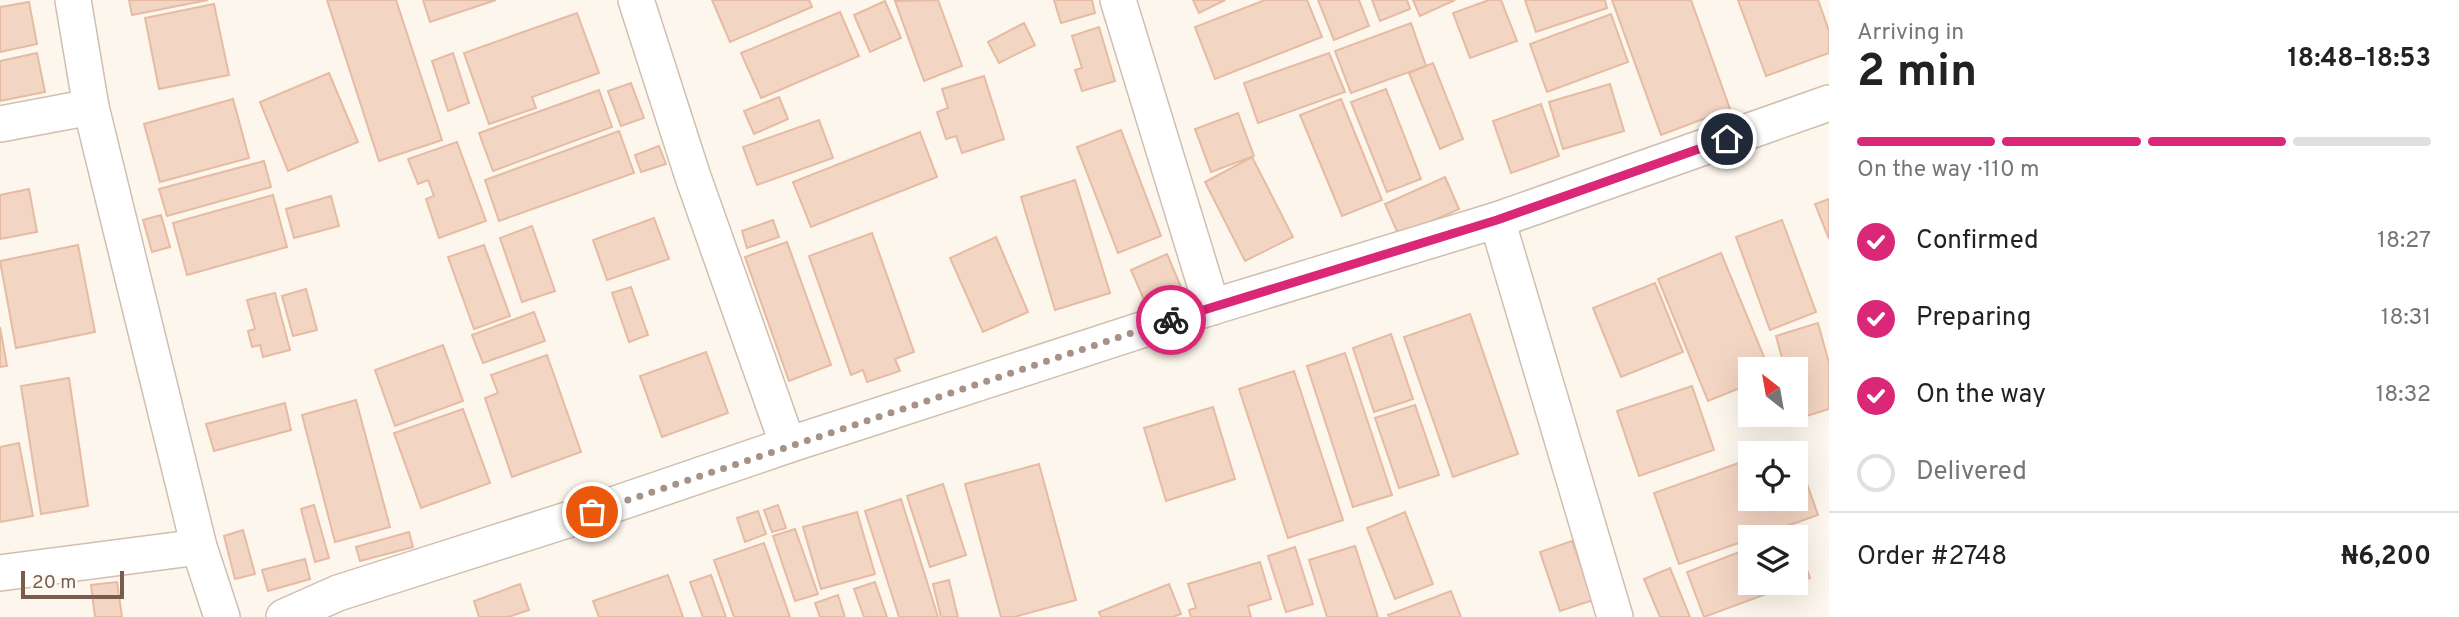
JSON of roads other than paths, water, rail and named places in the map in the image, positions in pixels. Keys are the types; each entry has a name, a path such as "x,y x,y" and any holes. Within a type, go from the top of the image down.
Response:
{"street":[{"path":"73,0 91,107 199,547 222,617"},
{"path":"636,0 694,177 788,445"},
{"path":"1118,0 1212,307"},
{"path":"284,617 338,593 592,512 788,445 1212,307 1497,220 1829,103"},
{"path":"0,124 91,107"},
{"path":"1497,220 1615,617"},
{"path":"0,573 199,547"}]}
